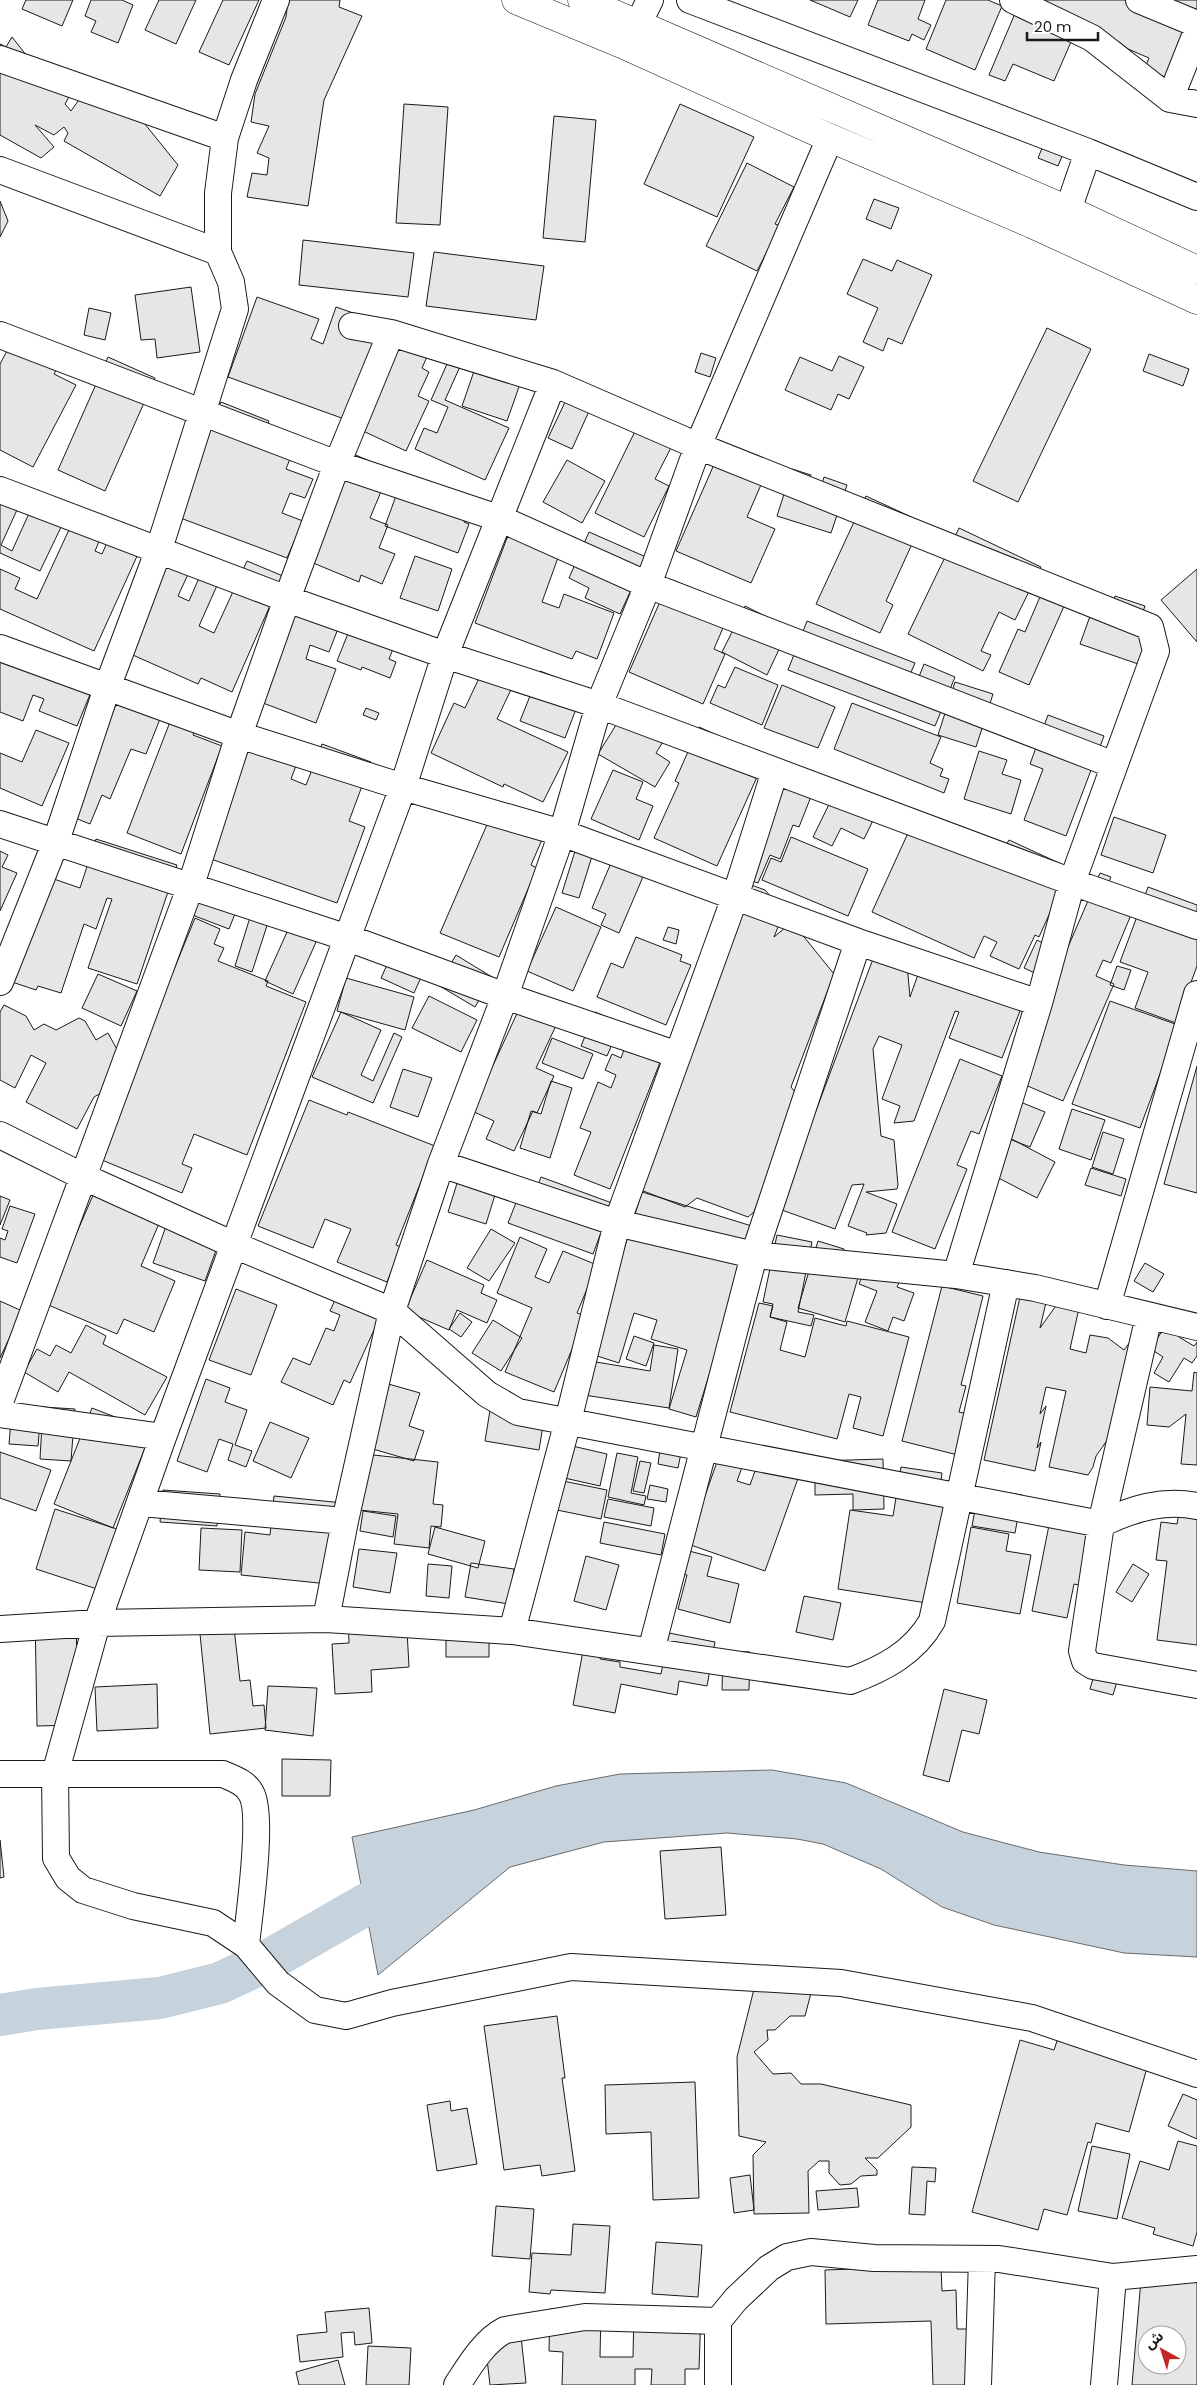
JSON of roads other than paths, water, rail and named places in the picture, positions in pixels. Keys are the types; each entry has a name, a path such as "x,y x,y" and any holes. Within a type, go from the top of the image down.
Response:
{"main road":[{"path":"516,0 631,48 830,138 1032,224 1197,300"},
{"path":"582,0 1068,210 1197,270"}],"street":[{"path":"0,982 55,844 107,688 159,549 235,310 231,282 218,252 218,193 225,138 244,80 276,0"},
{"path":"638,24 650,0"},
{"path":"690,0 1088,152 1197,197"},
{"path":"1013,0 1092,38 1170,99 1197,104"},
{"path":"1139,0 1197,24"},
{"path":"1170,99 1197,31"},
{"path":"0,59 225,138"},
{"path":"326,1619 345,1521 392,1311 441,1164 505,996 562,833 600,705 648,585 698,446 830,138"},
{"path":"1068,210 1088,152"},
{"path":"0,170 218,252"},
{"path":"352,326 391,333 553,383 698,446 1150,627 1156,652 1072,882 1039,1003 956,1275"},
{"path":"0,1402 192,885 239,735 287,598 337,464 391,333"},
{"path":"2,340 201,412 337,464 501,519 648,585 1114,765"},
{"path":"553,383 501,519 445,655 403,787 163,1437 97,1623 55,1774 56,1858 68,1878 83,1890 133,1906 213,1923 246,1945 278,1983 315,2010 346,2016 392,2004 570,1967 840,1983 1032,2018 1197,2074"},
{"path":"0,490 445,655 600,705 1072,882 1197,926"},
{"path":"0,648 239,735 403,787 562,833 858,942 1039,1003"},
{"path":"512,1631 568,1421 617,1223 735,897 775,771"},
{"path":"0,824 55,844 192,885 348,938 505,996 678,1055"},
{"path":"651,1651 754,1255 858,942"},
{"path":"1107,1306 1197,994"},
{"path":"0,1135 84,1177 234,1245 392,1311 496,1401 518,1412 1101,1524 1119,1515 1148,1507 1183,1503 1197,1506"},
{"path":"441,1164 617,1223 754,1255 956,1275 1006,1283 1197,1327"},
{"path":"0,1629 97,1623 326,1619 512,1631 850,1681 884,1667 908,1651 923,1637 932,1621 1006,1283"},
{"path":"1149,1316 1101,1524 1082,1651 1086,1661 1094,1666 1197,1685"},
{"path":"0,1414 163,1437"},
{"path":"141,1503 345,1521"},
{"path":"0,1774 223,1774 244,1784 252,1794 257,1832 246,1945"},
{"path":"718,2385 718,2321 736,2299 769,2268 787,2257 811,2252 874,2258 999,2259 1113,2278 1197,2269"},
{"path":"978,2385 982,2259"},
{"path":"1104,2385 1113,2278"},
{"path":"457,2385 468,2367 493,2336 505,2330 585,2317 718,2321"}],"waterway":[{"path":"0,2015 37,2009 160,1998 220,1983 271,1959 365,1905 418,1878"}]}
